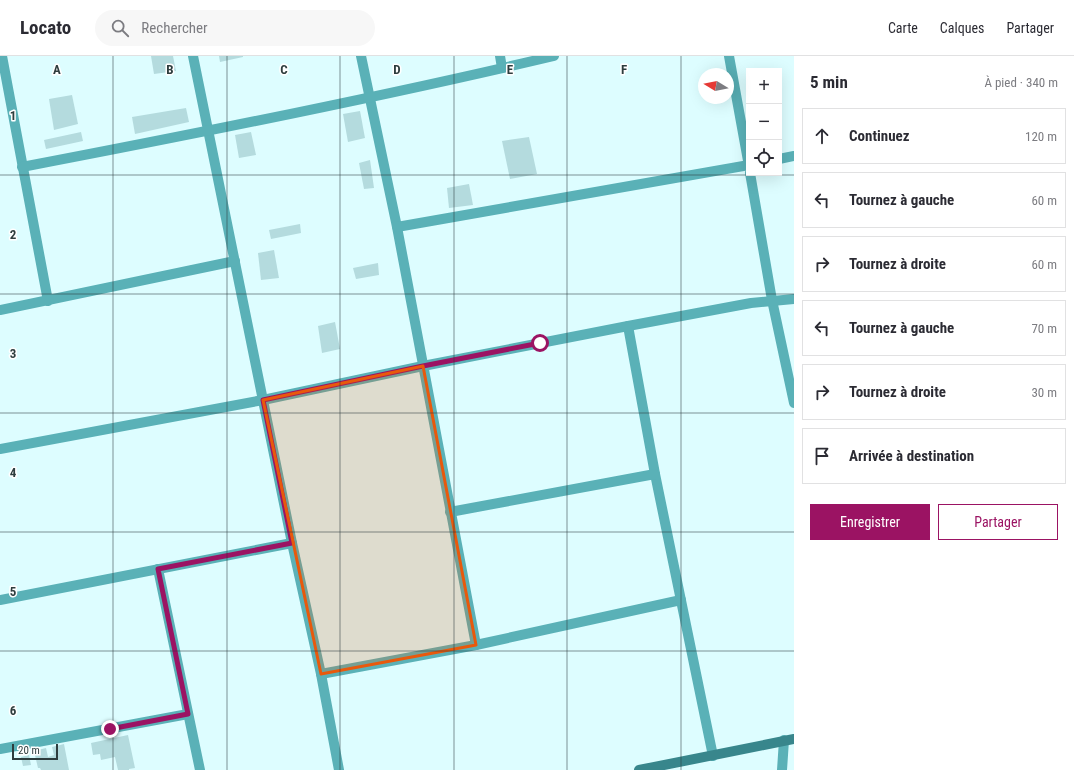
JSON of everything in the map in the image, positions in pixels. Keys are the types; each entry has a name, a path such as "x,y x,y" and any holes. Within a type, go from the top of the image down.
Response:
{"street":[{"path":"2,56 48,301"},
{"path":"193,56 292,543 321,674 339,770"},
{"path":"361,56 397,227 476,645"},
{"path":"500,56 502,68"},
{"path":"22,167 369,98 554,56"},
{"path":"729,56 746,150"},
{"path":"782,158 794,156"},
{"path":"397,227 746,167"},
{"path":"751,176 772,300 794,403"},
{"path":"0,310 235,261"},
{"path":"0,448 263,400 423,366 628,326 772,300 794,299"},
{"path":"628,326 655,474 682,600 712,756"},
{"path":"450,512 655,474"},
{"path":"0,600 292,543"},
{"path":"158,569 200,770"},
{"path":"321,674 476,645 682,600"},
{"path":"0,749 188,714"},
{"path":"639,770 794,739"},
{"path":"782,770 784,740"}],"highlighted area":[{"path":"423,366 476,645 321,674 263,400"}],"building":[{"path":"151,56 173,56 176,71 154,74"},
{"path":"219,56 243,56 243,57 220,62"},
{"path":"72,95 78,124 54,130 49,99"},
{"path":"186,108 189,122 135,134 132,117"},
{"path":"360,111 365,138 348,142 343,114"},
{"path":"81,132 83,141 46,149 44,140"},
{"path":"251,132 256,155 239,158 235,135"},
{"path":"529,137 537,174 510,179 502,141"},
{"path":"370,160 374,188 364,189 359,163"},
{"path":"469,184 473,205 449,208 447,188"},
{"path":"300,224 301,233 271,239 269,230"},
{"path":"274,250 279,278 261,280 258,253"},
{"path":"378,263 379,275 356,279 353,268"},
{"path":"335,322 340,349 322,353 318,326"},
{"path":"128,735 135,768 129,770 118,770 115,757 101,760 100,754 93,755 91,743"},
{"path":"64,744 69,770 41,770 38,768 34,751 46,748 48,757 54,755 52,747"},
{"path":"29,755 31,765 23,766 21,757"}],"route":[{"path":"110,729 188,714 158,569 292,543 263,400 540,343"}]}
